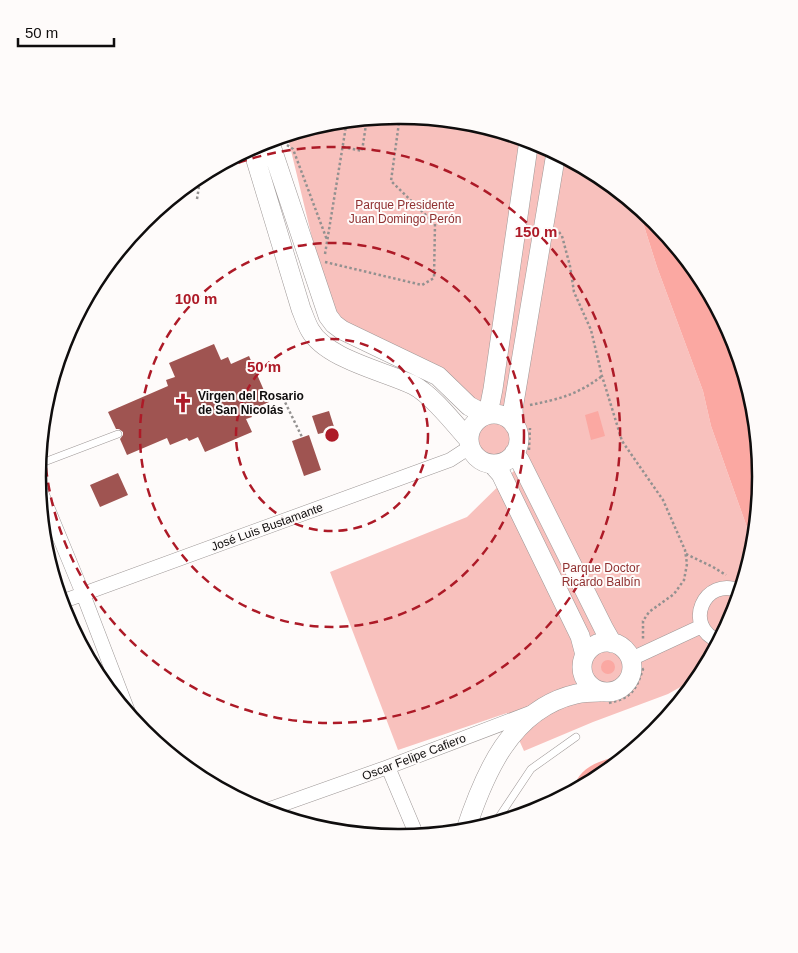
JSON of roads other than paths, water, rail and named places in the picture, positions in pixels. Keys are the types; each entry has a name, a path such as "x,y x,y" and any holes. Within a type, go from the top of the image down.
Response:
{"main road":[{"path":"279,145 328,316 334,324 342,330 438,376 469,406 487,414 503,415 522,425"},
{"path":"487,414 495,380 528,148"},
{"path":"254,155 301,309 310,331 326,347 352,361 415,386 430,398 469,443 479,459 492,464 501,474 580,636 583,661 585,679 588,685 604,698 623,688 632,674 637,653 612,642 596,644 583,661 581,672 572,690 564,698"},
{"path":"555,160 514,402 522,425 519,439 520,461 612,642"},
{"path":"469,443 472,426 480,417 487,414"},
{"path":"492,464 521,455"},
{"name":"Oscar Felipe Cafiero","path":"538,710 577,694 604,698"},
{"path":"468,822 489,769 511,736 538,710"}],"street":[{"name":"José Luis Bustamante","path":"69,599 450,460 469,443"},
{"path":"48,509 121,694"},
{"path":"713,637 706,633 702,626 701,607 705,599 712,592 720,588 734,588"},
{"path":"637,653 702,626"},
{"name":"Oscar Felipe Cafiero","path":"277,807 538,710"},
{"path":"388,767 414,828"}],"lane":[{"path":"47,461 118,434"},
{"path":"501,814 531,769 576,737"}],"place":[{"name":"Virgen del Rosario de San Nicolás","path":"183,403"}],"park label":[{"name":"Parque Presidente Juan Domingo Perón","path":"405,212"},
{"name":"Parque Doctor Ricardo Balbín","path":"601,575"}]}
